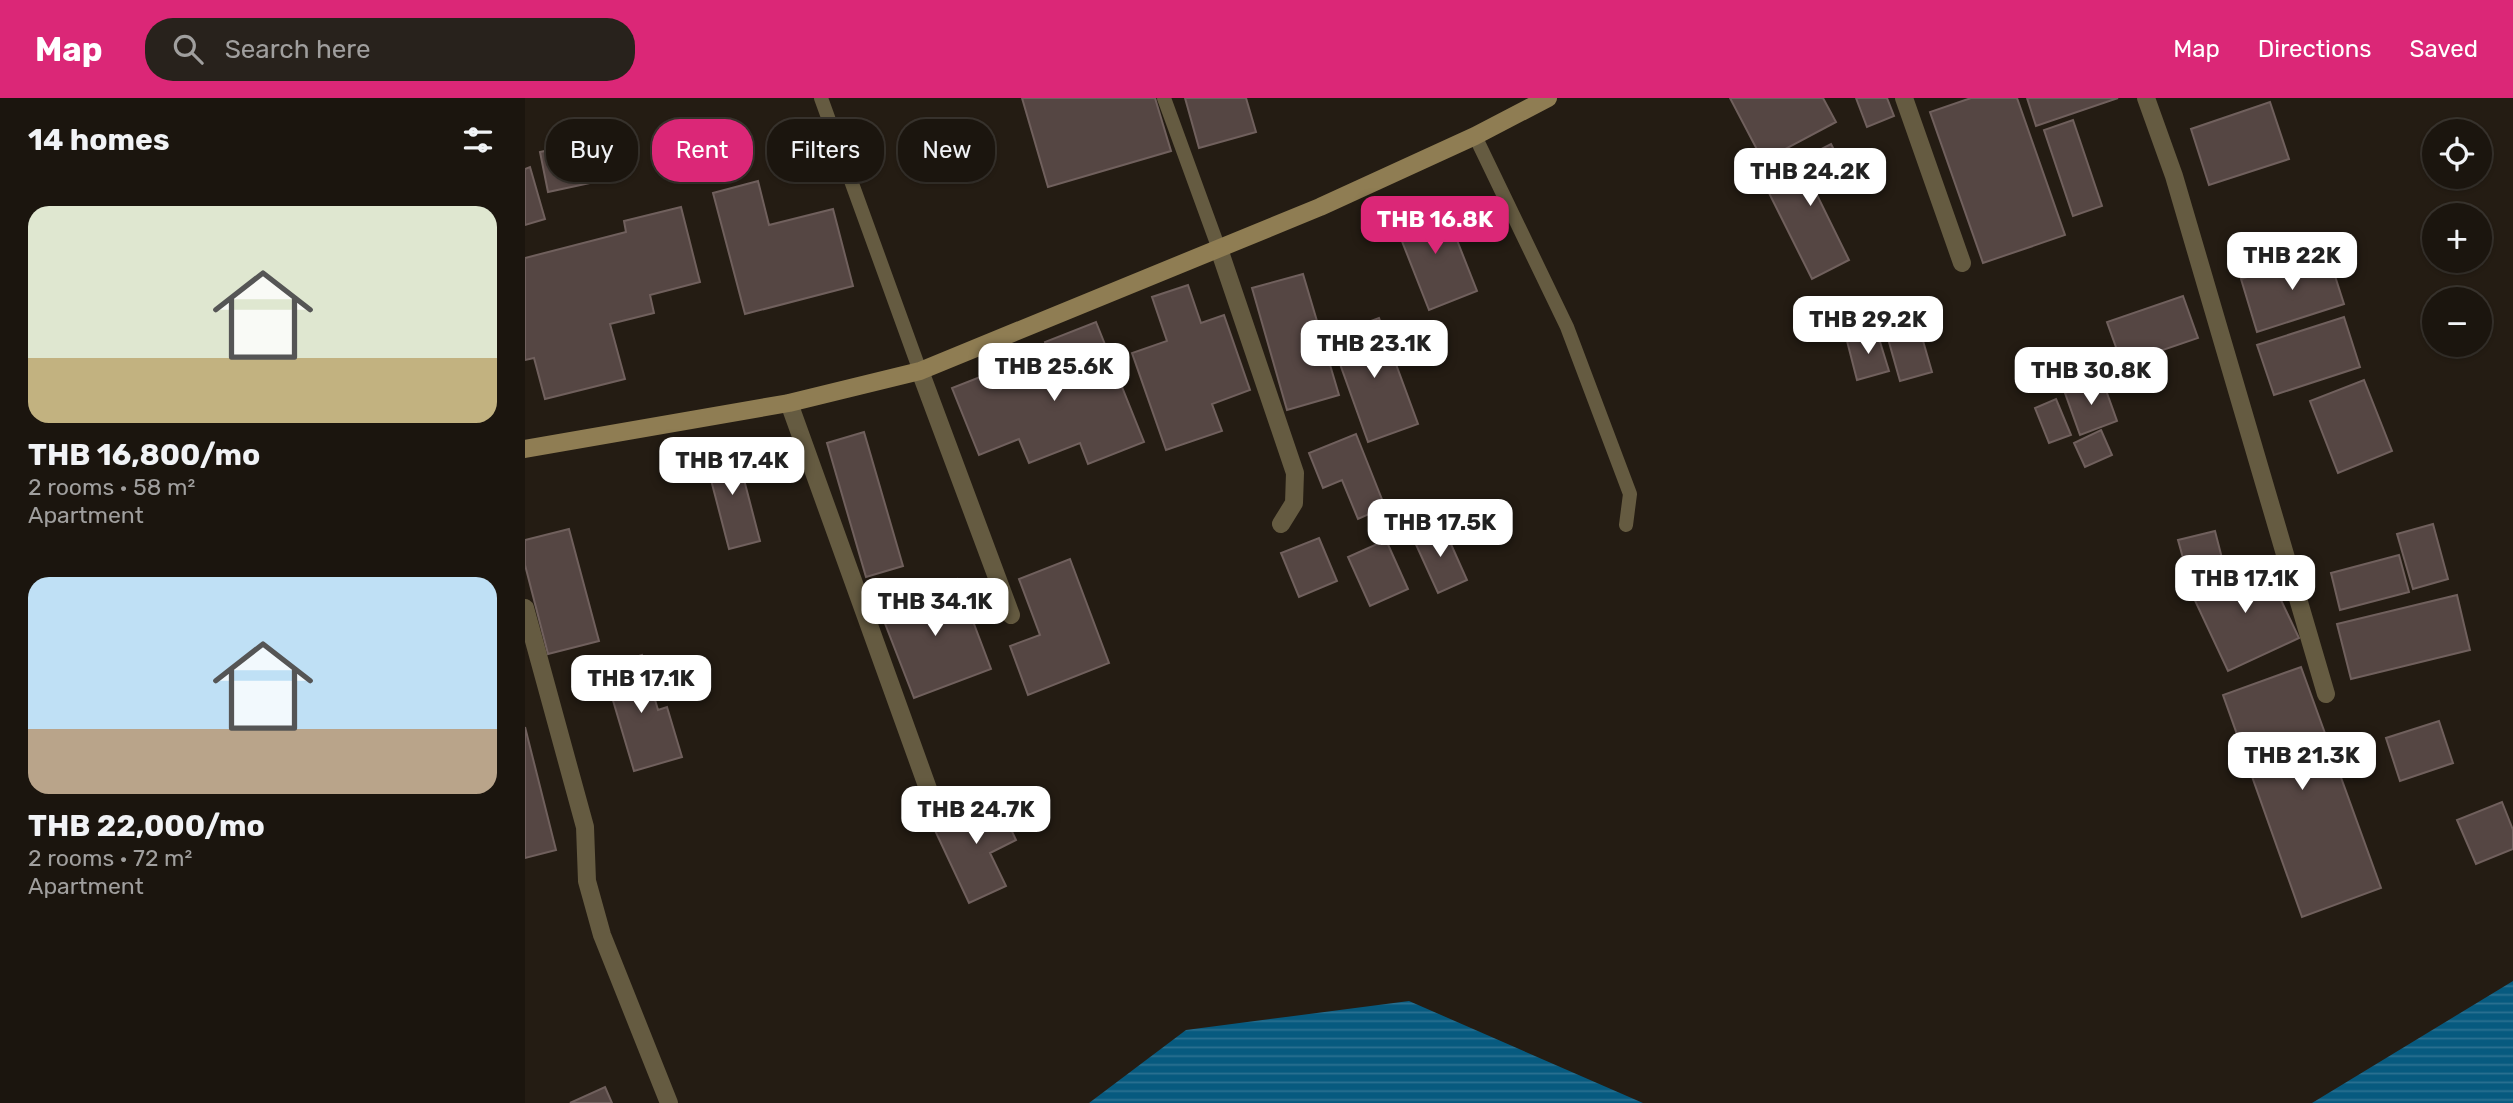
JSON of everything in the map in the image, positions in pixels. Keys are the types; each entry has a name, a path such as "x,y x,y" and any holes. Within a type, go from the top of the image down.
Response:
{"street":[{"path":"525,449 789,403 920,371 1319,207 1475,136 1548,98"},
{"path":"1904,98 1962,263"},
{"path":"2146,98 2178,190 2326,694"},
{"path":"1219,249 1295,473 1294,503 1281,524"},
{"path":"920,371 1011,615"},
{"path":"789,403 931,797"},
{"path":"525,608 585,827 587,881 602,935 669,1103"}],"lane":[{"path":"821,98 920,371"},
{"path":"1164,98 1219,249"},
{"path":"1475,136 1567,327 1630,494 1626,525"}],"water":[{"path":"2513,981 2513,1103 2312,1103"},
{"path":"1409,1001 1643,1103 1089,1103 1186,1030"}],"building":[{"path":"1022,98 1155,98 1171,151 1048,187"},
{"path":"1185,98 1246,98 1256,132 1199,148"},
{"path":"1730,98 1823,98 1836,122 1763,161"},
{"path":"1856,98 1887,98 1894,116 1867,127"},
{"path":"1971,98 2017,98 2065,235 1983,263 1930,112"},
{"path":"2027,98 2118,98 2036,126"},
{"path":"2270,102 2289,159 2209,185 2191,129"},
{"path":"2073,120 2102,206 2073,216 2044,130"},
{"path":"1831,144 1848,177 1816,193 1849,260 1812,279 1762,179"},
{"path":"546,151 546,182 540,152"},
{"path":"530,167 545,219 525,225 525,169"},
{"path":"758,181 769,225 833,209 853,286 745,314 713,193"},
{"path":"546,182 590,182 590,183 548,192"},
{"path":"1442,202 1477,291 1429,310 1394,221"},
{"path":"681,207 700,282 650,295 654,313 610,324 625,379 545,399 534,358 525,360 525,258 626,232 624,221"},
{"path":"2327,251 2344,304 2257,332 2241,279"},
{"path":"1303,274 1339,395 1287,410 1252,288"},
{"path":"1188,285 1201,323 1224,315 1250,390 1212,404 1222,431 1166,450 1132,353 1167,341 1152,297"},
{"path":"2183,296 2198,338 2122,364 2107,322"},
{"path":"1915,313 1932,372 1900,381 1883,321"},
{"path":"2344,317 2360,367 2274,395 2257,345"},
{"path":"1379,318 1418,424 1368,442 1330,336"},
{"path":"1096,322 1144,442 1088,464 1080,443 1029,463 1019,439 979,455 952,388 1026,359 1034,378 1055,370 1045,342"},
{"path":"1877,332 1889,371 1857,380 1847,341"},
{"path":"2059,363 2066,381 2042,390 2035,373"},
{"path":"2102,379 2117,421 2080,435 2065,393"},
{"path":"2364,380 2392,451 2338,473 2310,401"},
{"path":"2056,399 2071,435 2049,443 2035,408"},
{"path":"2101,430 2112,455 2085,467 2074,443"},
{"path":"864,432 903,566 866,577 827,443"},
{"path":"1356,434 1385,507 1358,519 1342,480 1323,488 1309,453"},
{"path":"735,445 760,541 729,549 704,453"},
{"path":"1442,524 1467,580 1438,593 1413,538"},
{"path":"2433,524 2448,579 2413,589 2397,534"},
{"path":"569,529 599,641 548,654 525,565 525,540"},
{"path":"2215,531 2224,566 2188,576 2178,540"},
{"path":"1319,538 1337,581 1299,597 1281,553"},
{"path":"1386,540 1408,589 1370,606 1348,557"},
{"path":"2399,555 2409,592 2340,610 2331,573"},
{"path":"2261,558 2299,638 2228,671 2191,592"},
{"path":"1070,559 1109,663 1028,695 1010,646 1040,635 1019,579"},
{"path":"957,579 991,669 914,698 879,608"},
{"path":"2457,595 2470,650 2351,679 2337,624"},
{"path":"642,655 658,710 667,707 682,757 634,771 603,667"},
{"path":"2301,667 2381,888 2302,917 2223,695"},
{"path":"2439,721 2453,763 2400,781 2386,738"},
{"path":"525,727 556,850 525,858"},
{"path":"995,795 1016,840 990,853 1006,886 969,903 932,824"},
{"path":"2502,802 2513,830 2513,849 2476,864 2457,820"},
{"path":"605,1087 612,1103 570,1103"}]}
